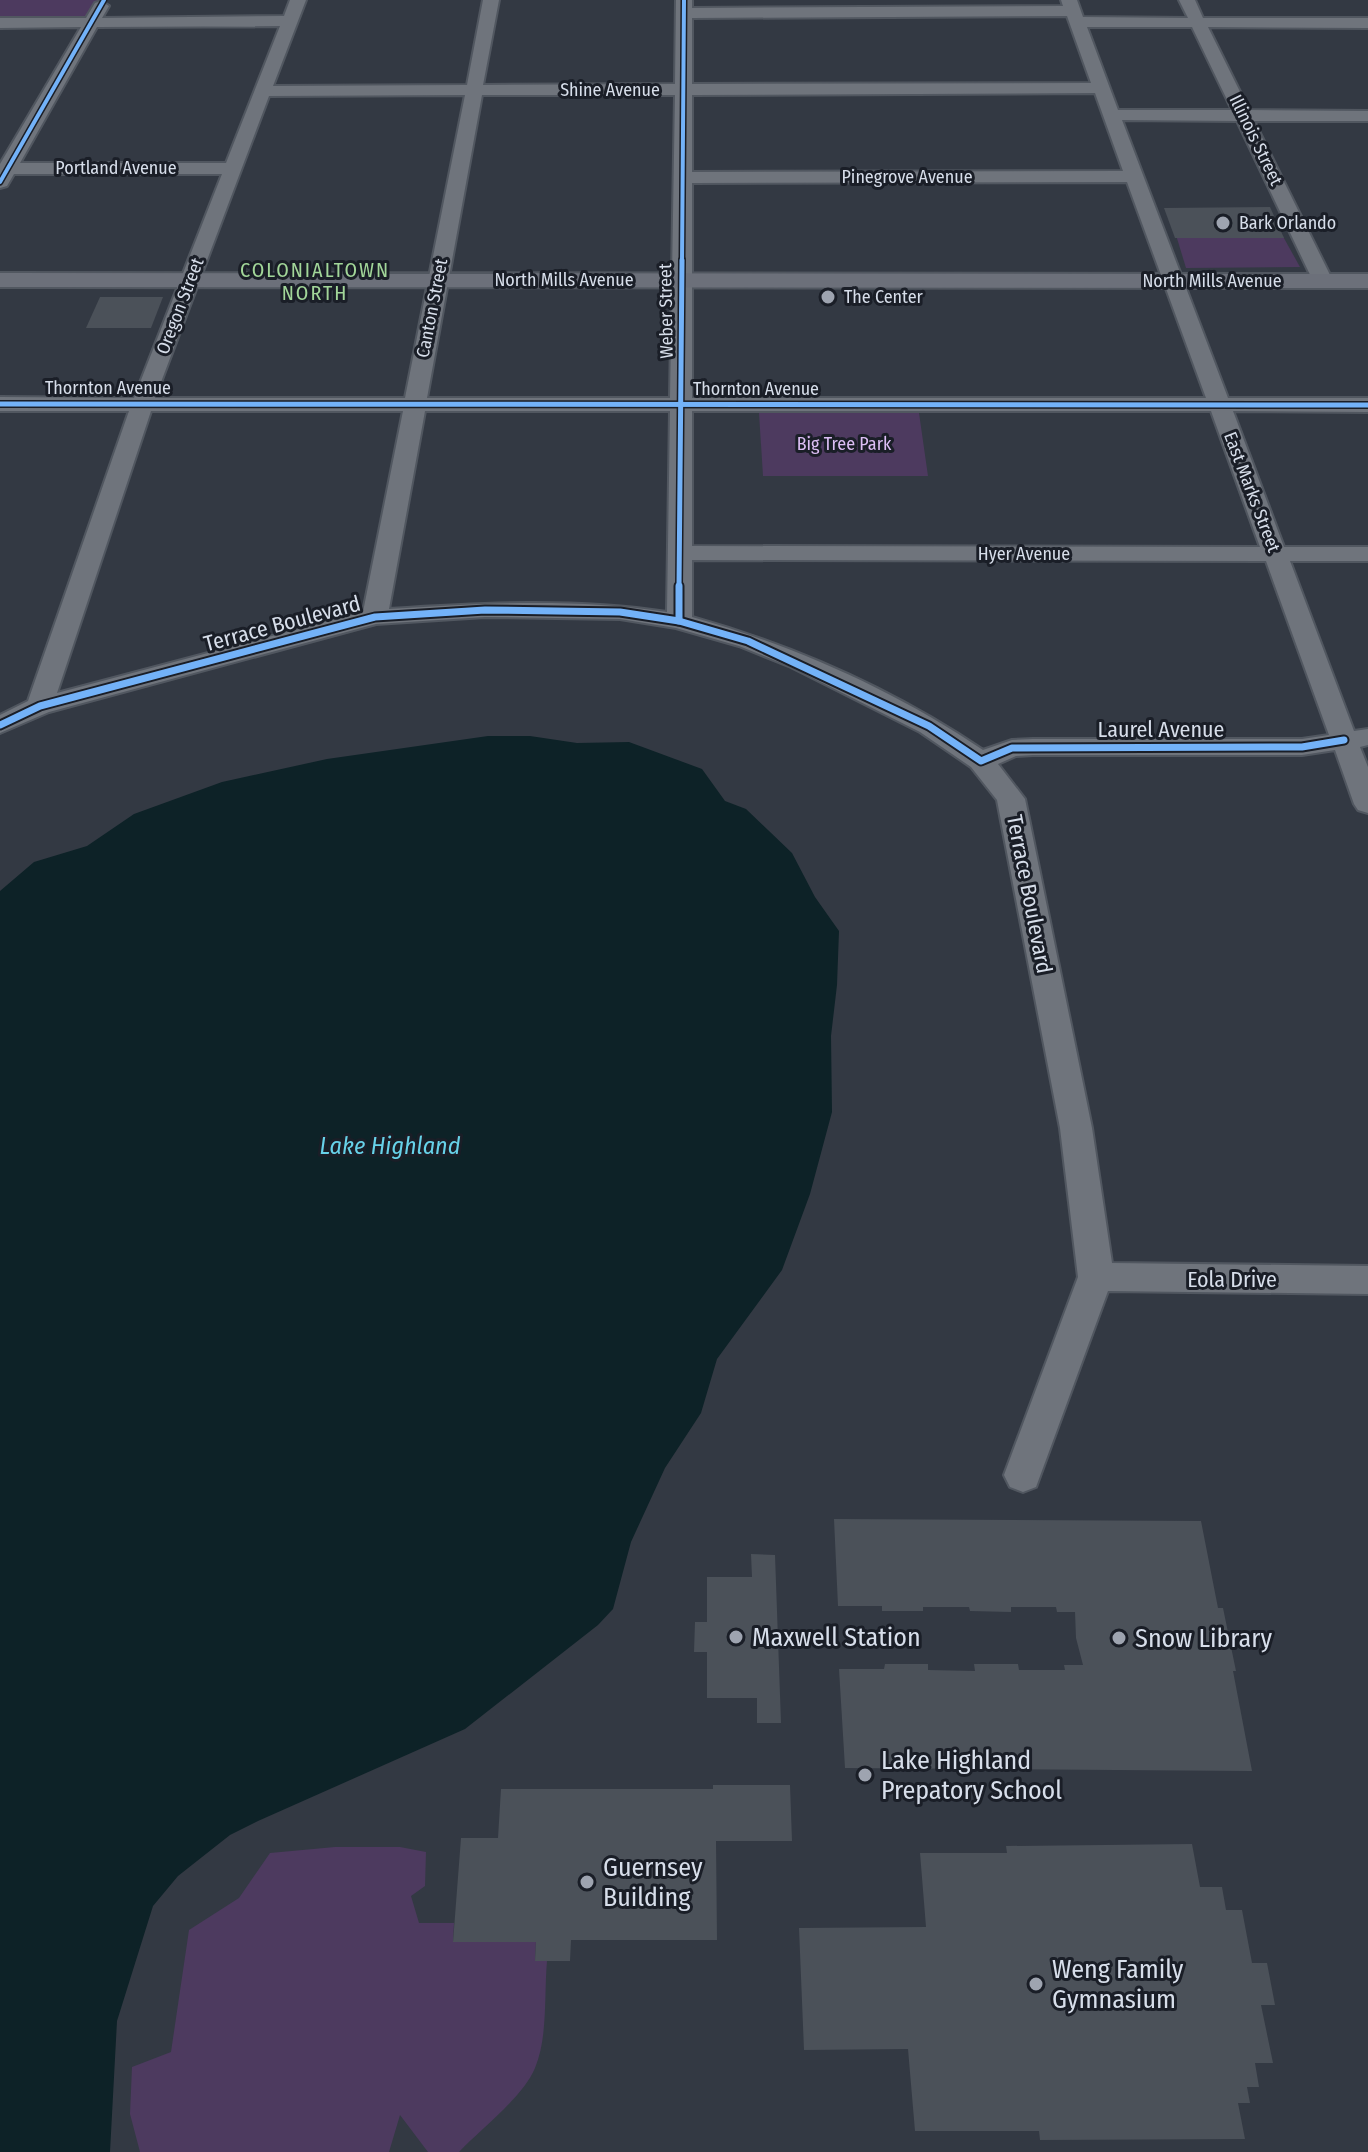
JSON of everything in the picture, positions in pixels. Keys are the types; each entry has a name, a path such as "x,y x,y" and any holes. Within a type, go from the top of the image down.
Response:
{"main road":[{"name":"North Mills Avenue","path":"0,280 1368,281"}],"street":[{"path":"3,173 104,0"},
{"name":"Oregon Street","path":"40,706 142,404 298,0"},
{"name":"Canton Street","path":"375,617 491,0"},
{"name":"Illinois Street","path":"1187,0 1323,281"},
{"path":"684,6 1073,11 1197,23 1368,23"},
{"name":"Weber Street","path":"679,621 684,6"},
{"name":"East Marks Street","path":"1073,11 1276,554 1356,739 1368,804"},
{"path":"0,23 290,21"},
{"name":"Shine Avenue","path":"263,91 1101,88"},
{"path":"1112,115 1368,116"},
{"name":"Portland Avenue","path":"3,173 233,168"},
{"name":"Pinegrove Avenue","path":"681,178 1134,176"},
{"name":"Thornton Avenue","path":"0,404 1368,405"},
{"name":"Hyer Avenue","path":"680,553 1368,554"},
{"name":"Terrace Boulevard","path":"0,725 40,706 375,617 485,610 620,612 679,621 748,641 800,662 929,726 981,761 1011,799 1076,1128 1096,1277 1023,1475"},
{"name":"Laurel Avenue","path":"981,761 1012,748 1302,747 1356,739"},
{"name":"Eola Drive","path":"1096,1277 1368,1280"}],"green space":[{"path":"0,0 104,0 92,22 0,23"},
{"path":"1275,222 1300,267 1186,268 1173,225"},
{"name":"Big Tree Park","path":"759,413 919,413 928,476 763,476"},
{"path":"335,1847 400,1847 426,1852 425,1886 411,1896 419,1923 454,1923 453,1941 536,1941 535,1961 547,1961 545,2016 539,2056 529,2079 459,2152 428,2152 400,2115 389,2152 140,2152 130,2114 132,2067 171,2052 189,1930 239,1898 270,1853"}],"water":[{"name":"Lake Highland","path":"488,736 530,736 577,743 629,742 702,769 725,801 746,809 792,853 815,897 839,931 831,1036 832,1112 810,1194 782,1270 717,1359 701,1413 665,1468 631,1542 613,1609 598,1625 465,1729 230,1835 178,1876 153,1906 117,2021 110,2152 0,2152 0,891 34,862 87,846 134,814 222,782 327,759"}],"building":[{"name":"Bark Orlando","path":"1270,207 1284,238 1175,238 1164,208"},
{"path":"100,297 163,297 151,328 86,328"},
{"path":"834,1519 1201,1521 1218,1608 1223,1608 1236,1671 1233,1671 1252,1771 845,1768 839,1669 884,1669 885,1664 928,1664 928,1670 975,1671 974,1664 1018,1664 1019,1670 1065,1670 1064,1665 1083,1665 1076,1638 1075,1612 1057,1612 1056,1607 1011,1607 1011,1612 970,1611 969,1607 882,1611 882,1606 838,1606"},
{"name":"Maxwell Station","path":"751,1554 775,1555 781,1723 757,1723 757,1698 707,1698 707,1652 694,1652 695,1622 707,1622 707,1577 752,1577"},
{"name":"Guernsey Building","path":"713,1785 790,1785 792,1841 716,1841 717,1940 571,1940 570,1961 535,1961 536,1942 453,1942 461,1838 498,1838 501,1789 713,1789"},
{"name":"Weng Family Gymnasium","path":"1192,1844 1200,1887 1222,1887 1226,1910 1242,1910 1252,1963 1267,1963 1275,2005 1261,2005 1273,2063 1255,2063 1259,2087 1247,2087 1250,2103 1238,2103 1245,2139 1040,2140 1039,2131 915,2131 908,2049 804,2050 799,1928 926,1927 920,1853 1007,1853 1006,1846"}],"cycle path":[{"path":"0,182 104,0"},
{"path":"679,621 684,0"},
{"path":"0,404 1368,405"},
{"path":"0,725 40,706 375,617 485,610 620,612 679,621 748,641 929,726 981,761 1012,748 1302,747 1344,740"}],"place":[{"name":"Bark Orlando","path":"1223,223"},
{"name":"The Center","path":"828,297"},
{"name":"Maxwell Station","path":"736,1637"},
{"name":"Snow Library","path":"1119,1638"},
{"name":"Lake Highland Prepatory School","path":"865,1775"},
{"name":"Guernsey Building","path":"587,1882"},
{"name":"Weng Family Gymnasium","path":"1036,1984"}],"district":[{"name":"COLONIALTOWN NORTH","path":"315,282"}]}
